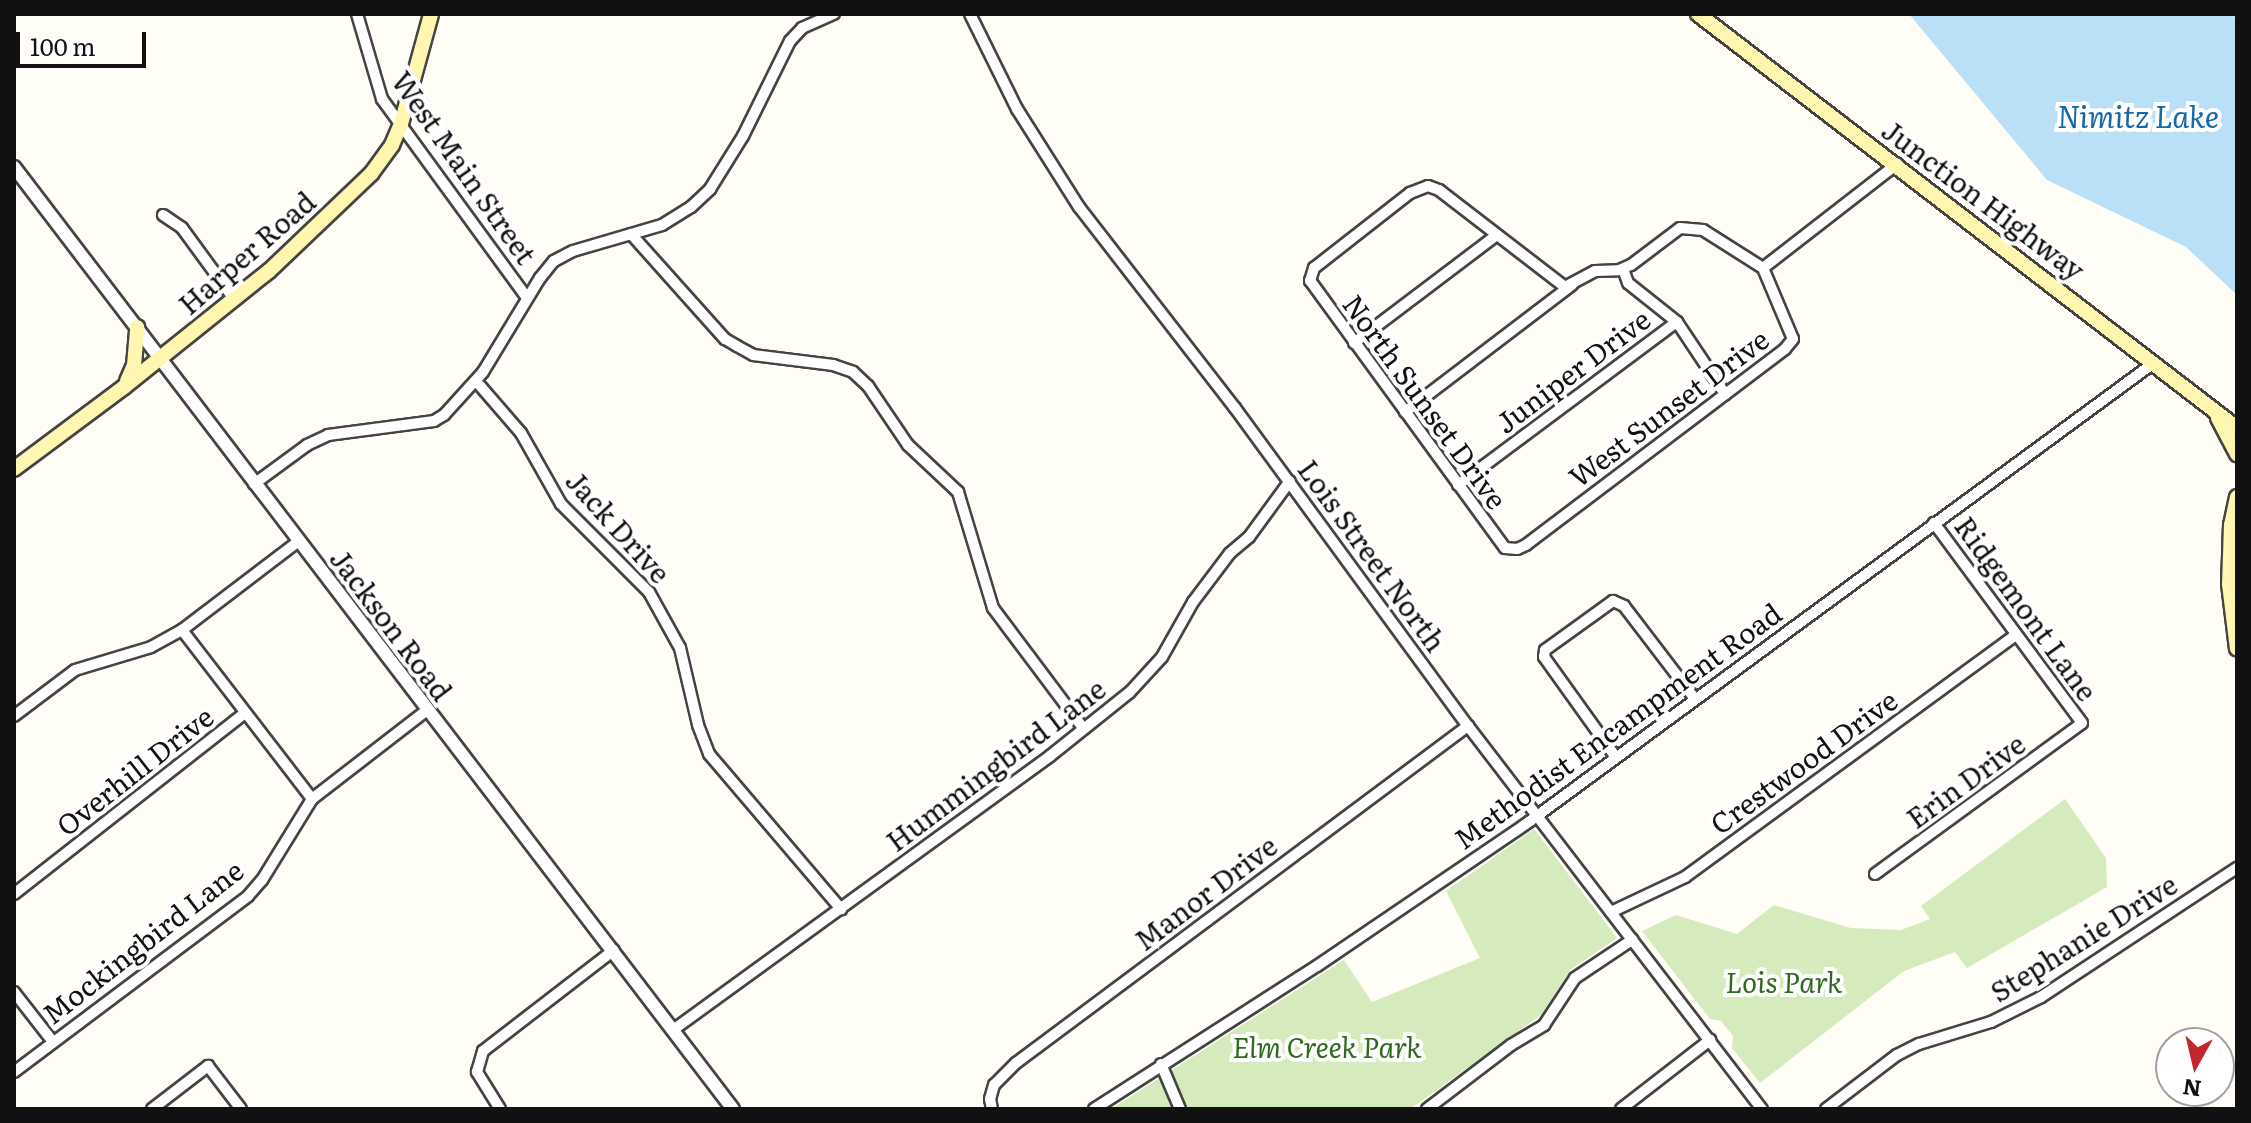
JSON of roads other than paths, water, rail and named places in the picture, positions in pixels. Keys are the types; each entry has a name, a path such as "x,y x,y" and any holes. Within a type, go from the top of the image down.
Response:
{"main road":[{"name":"Harper Road","path":"14,469 234,299 371,174 401,124 431,14"},
{"name":"Junction Highway","path":"1698,14 2237,428"},
{"path":"124,387 134,365 137,327"},
{"path":"2212,408 2237,454"},
{"path":"2237,497 2231,525 2235,532 2229,584 2237,649"}],"street":[{"name":"West Main Street","path":"357,14 379,92 527,298"},
{"path":"254,484 307,445 328,435 434,421 444,415 476,381 527,298 554,261 573,251 672,220 710,189 743,136 790,41 802,28 834,14"},
{"name":"Lois Street North","path":"970,14 1017,109 1079,207 1290,481 1468,726 1762,1109"},
{"path":"1405,412 1574,284 1595,271 1623,269 1676,230 1689,226 1703,230 1763,268 1897,164"},
{"name":"Jackson Road","path":"14,167 733,1109"},
{"name":"North Sunset Drive","path":"1497,235 1439,190 1422,187 1314,268 1310,281 1505,548"},
{"path":"163,215 182,228 234,299"},
{"path":"631,234 725,339 753,355 833,365 853,372 868,386 908,445 958,492 993,608 1084,729"},
{"path":"1354,343 1497,235 1565,287 1574,284"},
{"name":"West Sunset Drive","path":"1505,548 1517,549 1526,545 1785,349 1793,339 1763,268"},
{"path":"1623,269 1628,283 1677,322 1725,394"},
{"name":"Juniper Drive","path":"1458,485 1677,322"},
{"name":"Methodist Encampment Road","path":"1094,1109 1317,966 1538,815 2155,362"},
{"name":"Jack Drive","path":"476,381 521,433 561,504 649,592 680,648 698,725 709,754 841,909"},
{"name":"Hummingbird Lane","path":"673,1030 1084,729 1147,676 1193,602 1230,553 1249,537 1290,481"},
{"name":"Ridgemont Lane","path":"1934,523 2082,723"},
{"path":"14,716 75,670 151,647 182,630 299,541"},
{"path":"1615,756 1544,657 1545,650 1613,601 1624,606 1695,699"},
{"path":"182,630 312,799"},
{"name":"Crestwood Drive","path":"1611,912 1685,877 2016,635"},
{"name":"Mockingbird Lane","path":"14,1072 248,896 267,873 312,799 427,710"},
{"name":"Overhill Drive","path":"14,894 245,713"},
{"name":"Erin Drive","path":"1875,874 2082,723"},
{"name":"Manor Drive","path":"992,1109 990,1099 994,1085 1016,1063 1468,726"},
{"name":"Stephanie Drive","path":"1826,1109 1897,1055 1919,1044 1991,1022 2041,997 2237,868"},
{"path":"1427,1109 1511,1045 1544,1025 1575,978 1632,940"},
{"path":"500,1109 477,1072 483,1051 614,950"},
{"path":"14,992 53,1042"},
{"path":"1621,1109 1710,1040"},
{"path":"1161,1064 1180,1109"},
{"path":"152,1109 208,1066 241,1109"}],"water":[{"name":"Nimitz Lake","path":"1909,14 2232,14 2237,20 2237,295 2186,247 2047,180"}],"park label":[{"name":"Lois Park","path":"1784,981"},
{"name":"Elm Creek Park","path":"1327,1046"}]}
